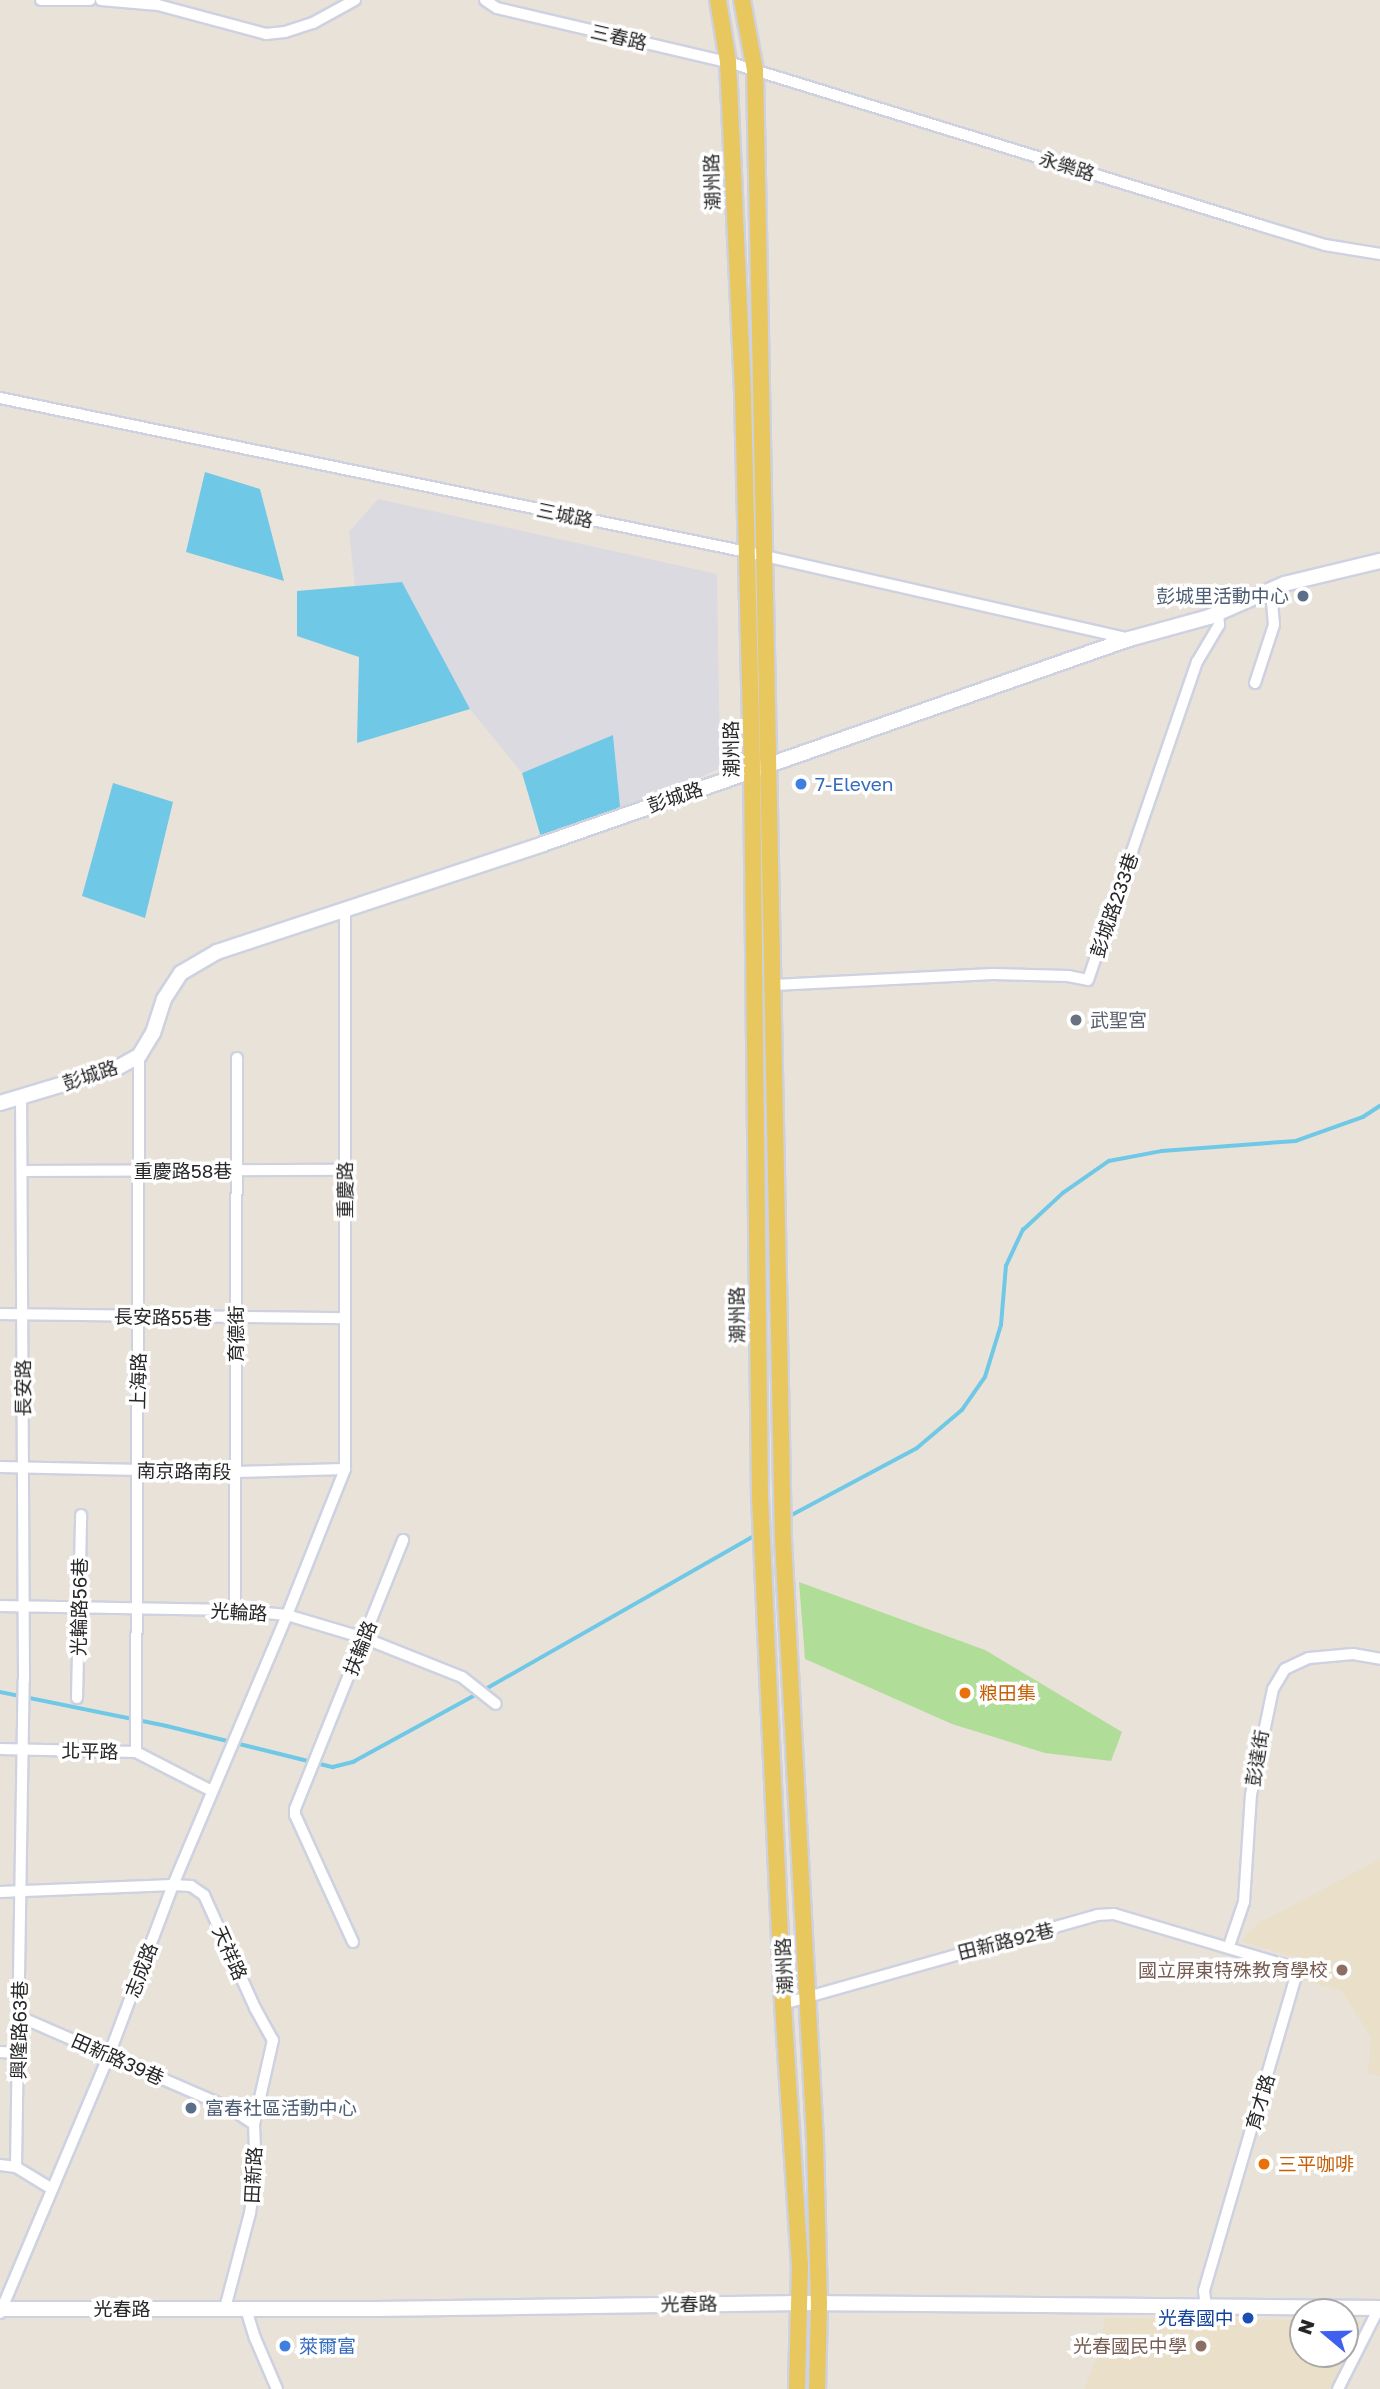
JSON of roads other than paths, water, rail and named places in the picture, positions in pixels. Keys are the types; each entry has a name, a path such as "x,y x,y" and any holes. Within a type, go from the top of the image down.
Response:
{"main road":[{"name":"潮州路","path":"718,0 728,62 747,552 774,985 783,1540 815,2140 819,2304 817,2389"},
{"name":"潮州路","path":"742,0 755,70 763,556 760,767 760,1497 783,2004 801,2303 797,2389"}],"street":[{"path":"41,0 90,0"},
{"path":"100,0 158,5 266,34 285,33 313,23 355,0"},
{"name":"三春路","path":"485,0 497,8 755,70"},
{"name":"永樂路","path":"755,70 1325,245 1380,254"},
{"name":"三城路","path":"0,398 747,552 1129,639"},
{"name":"彭城路","path":"0,1102 117,1068 139,1056 153,1033 164,999 181,973 217,952 345,911 1129,639 1218,613 1284,584 1380,561"},
{"path":"1255,684 1275,625 1270,590"},
{"name":"彭城路233巷","path":"774,985 993,974 1068,976 1088,980 1197,662 1219,625 1218,613"},
{"name":"重慶路","path":"345,911 345,1469"},
{"name":"上海路","path":"136,1752 139,1056"},
{"name":"育德街","path":"235,1610 237,1058"},
{"name":"長安路","path":"21,1096 23,1749"},
{"name":"重慶路58巷","path":"22,1171 344,1170"},
{"name":"長安路55巷","path":"0,1314 345,1318"},
{"name":"南京路南段","path":"0,1467 236,1472 345,1469"},
{"path":"287,1615 345,1469"},
{"name":"光輪路56巷","path":"77,1698 81,1515"},
{"name":"扶輪路","path":"353,1942 295,1815 403,1540"},
{"name":"光輪路","path":"0,1606 235,1610 287,1615 364,1638 467,1680 496,1703"},
{"name":"志成路","path":"0,2311 109,2055 173,1885 287,1615"},
{"name":"彭達街","path":"1229,1947 1244,1902 1251,1795 1265,1714 1273,1689 1285,1669 1309,1658 1353,1654 1380,1659"},
{"name":"北平路","path":"0,1749 136,1752 212,1791"},
{"path":"23,1749 23,1892"},
{"path":"0,1892 173,1885"},
{"name":"天祥路","path":"173,1885 191,1886 204,1895 273,2040"},
{"name":"興隆路63巷","path":"16,2168 23,1892"},
{"name":"田新路92巷","path":"783,2004 1097,1915 1114,1914 1229,1947"},
{"name":"育才路","path":"1206,2306 1204,2291 1298,1969 1229,1947"},
{"name":"田新路39巷","path":"18,2016 230,2108 254,2124"},
{"name":"田新路","path":"225,2308 250,2213 256,2173 254,2124 273,2040"},
{"path":"0,2052 19,2053"},
{"path":"0,2165 16,2168 52,2189"},
{"name":"光春路","path":"0,2311 801,2303 1379,2308 1338,2389"},
{"path":"246,2309 277,2389"}],"water":[{"path":"205,472 260,489 284,581 186,552"},
{"path":"402,582 470,709 357,743 359,657 297,636 297,591"},
{"path":"613,735 621,816 543,844 522,773"},
{"path":"113,783 173,802 145,918 82,896"}],"waterway":[{"path":"788,1517 917,1448 962,1410 985,1377 1001,1325 1006,1266 1023,1230 1063,1193 1109,1161 1162,1151 1296,1141 1363,1117 1380,1106"},
{"path":"484,1690 757,1534"},
{"path":"0,1692 167,1726 333,1767 353,1762 477,1694"}],"place":[{"name":"彭城里活動中心","path":"1303,596"},
{"name":"7-Eleven","path":"801,784"},
{"name":"武聖宮","path":"1076,1020"},
{"name":"粮田集","path":"965,1693"},
{"name":"國立屏東特殊教育學校","path":"1342,1970"},
{"name":"富春社區活動中心","path":"191,2108"},
{"name":"三平咖啡","path":"1264,2164"},
{"name":"光春國中","path":"1248,2318"},
{"name":"萊爾富","path":"285,2346"},
{"name":"光春國民中學","path":"1201,2346"}]}
